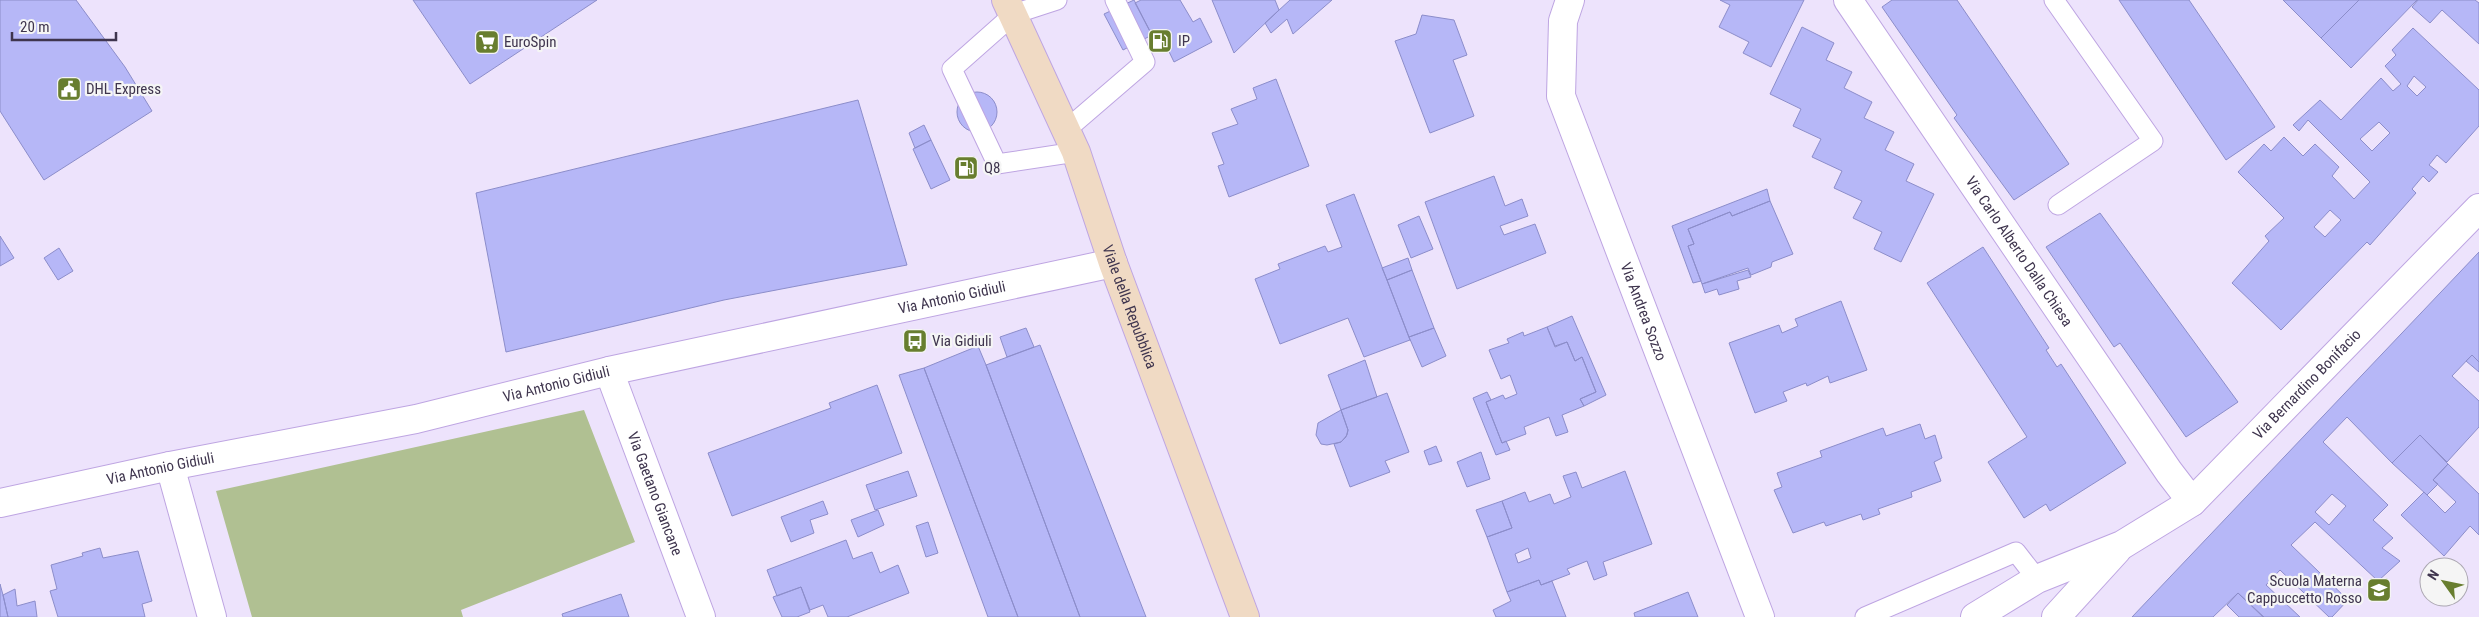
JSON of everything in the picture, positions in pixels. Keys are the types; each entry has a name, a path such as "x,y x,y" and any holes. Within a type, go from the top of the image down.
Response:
{"main road":[{"name":"Viale della Repubblica","path":"1010,7 1071,141 1113,263 1245,617"}],"street":[{"name":"Via Andrea Sozzo","path":"1570,0 1563,21 1561,96 1760,617"},
{"name":"Via Carlo Alberto Dalla Chiesa","path":"1848,0 2164,464 2192,502"},
{"name":"Via Bernardino Bonifacio","path":"1975,617 2037,579 2122,545 2192,502 2479,208"},
{"name":"Via Antonio Gidiuli","path":"0,503 170,466 416,419 608,370 1113,263"},
{"name":"Via Gaetano Giancane","path":"608,370 701,617"},
{"path":"170,466 212,617"},
{"name":"Via Bernardino Bonifacio","path":"2056,617 2122,545"}],"lane":[{"path":"1057,0 1010,7 952,68 997,164 1071,141 1145,62 1115,0"},
{"path":"2054,0 2153,140 2058,205"},
{"path":"1865,617 1897,610 2016,552 2037,579"}],"green space":[{"path":"584,410 635,542 461,610 463,617 252,617 216,491"}],"building":[{"name":"DHL Express","path":"0,0 76,0 125,67 152,111 44,180 0,111"},
{"name":"EuroSpin","path":"413,0 597,0 470,84"},
{"path":"1134,0 1152,35 1123,50 1104,14"},
{"path":"1141,0 1180,0 1193,22 1200,18 1212,42 1174,62 1162,37 1155,41 1135,3"},
{"path":"1212,0 1275,0 1279,10 1234,53"},
{"path":"1290,0 1332,0 1293,34 1287,19 1271,33 1265,23"},
{"path":"1720,0 1804,0 1771,67 1743,53 1749,42 1719,27 1730,5"},
{"path":"1892,0 1957,0 2069,164 2014,200 1954,118 1957,115 1882,7"},
{"path":"2119,0 2189,0 2275,127 2226,160"},
{"path":"2283,0 2359,0 2321,38"},
{"path":"2359,0 2417,0 2351,68 2321,38"},
{"path":"2418,0 2475,0 2479,3 2479,44 2442,10 2430,23 2412,7"},
{"path":"1422,15 1454,20 1467,55 1453,60 1474,116 1430,133 1395,41 1416,34"},
{"path":"1802,27 1834,43 1826,60 1852,72 1844,88 1872,102 1864,118 1894,132 1885,150 1914,164 1906,181 1934,194 1901,262 1874,249 1882,232 1853,218 1862,201 1834,188 1842,171 1812,157 1821,139 1793,126 1801,109 1770,94"},
{"path":"2413,28 2479,90 2479,126 2446,163 2437,155 2429,165 2438,172 2429,182 2423,176 2412,189 2416,193 2370,245 2367,242 2281,330 2232,283 2269,241 2265,236 2284,218 2238,172 2264,144 2271,151 2284,137 2303,156 2315,144 2339,167 2332,176 2354,199 2370,182 2308,120 2299,131 2293,125 2320,100 2341,120 2381,78 2393,91 2401,84 2385,66 2396,55 2392,50","holes":["2414,76 2426,87 2417,96 2407,86","2379,122 2390,133 2372,151 2360,139","2330,210 2341,220 2325,237 2314,227"]},
{"path":"1276,79 1309,166 1229,197 1218,166 1224,164 1212,133 1238,124 1231,109 1257,99 1253,88"},
{"path":"981,92 988,95 994,101 997,112 996,120 988,129 981,132 973,132 966,129 958,120 957,108 960,101 969,93"},
{"path":"858,100 907,265 724,300 506,352 476,193"},
{"path":"924,125 931,140 915,148 909,133"},
{"path":"931,140 950,180 931,189 913,149"},
{"path":"1494,176 1505,206 1522,199 1528,216 1500,226 1504,235 1535,224 1546,253 1457,289 1425,202"},
{"path":"1767,189 1770,201 1732,216 1730,212 1688,229 1694,244 1688,246 1701,281 1693,283 1672,226"},
{"path":"1354,194 1410,340 1364,357 1348,318 1280,344 1255,279 1280,269 1278,264 1325,246 1328,252 1342,247 1326,205"},
{"path":"1770,201 1793,254 1772,262 1771,267 1751,275 1748,268 1702,284 1688,246 1694,244 1688,229 1730,212 1732,216"},
{"path":"2100,213 2238,402 2186,437 2120,343 2114,347 2046,247"},
{"path":"1419,216 1433,249 1411,258 1398,225"},
{"path":"0,236 14,258 0,266"},
{"path":"1983,247 2049,348 2046,350 2057,367 2061,364 2126,463 2050,511 2046,504 2024,518 1988,462 2027,437 1927,283"},
{"path":"59,248 73,271 58,280 44,258"},
{"path":"2479,252 2479,362 2472,355 2452,376 2479,401 2479,427 2447,462 2420,435 2392,463 2347,417 2323,442 2388,505 2373,520 2393,538 2382,548 2400,561 2378,581 2315,522 2291,545 2348,600 2332,617 2329,617 2280,570 2266,585 2300,617 2263,617 2238,593 2213,617 2132,617","holes":["2332,494 2346,506 2329,525 2315,512"]},
{"path":"1408,258 1412,270 1387,280 1382,268"},
{"path":"1412,270 1434,328 1409,337 1387,280"},
{"path":"1748,270 1751,277 1737,281 1739,289 1719,295 1717,289 1705,293 1702,284"},
{"path":"1841,301 1867,370 1830,383 1828,376 1807,386 1806,383 1783,392 1787,401 1755,413 1729,343 1779,325 1782,333 1798,326 1795,319"},
{"path":"1572,316 1606,395 1584,406 1580,399 1596,392 1582,357 1575,361 1567,342 1555,346 1547,327"},
{"path":"1547,327 1555,347 1567,342 1575,361 1582,357 1596,392 1580,399 1584,406 1562,415 1568,432 1556,436 1549,417 1524,427 1526,434 1502,443 1486,402 1503,395 1505,399 1517,394 1510,375 1501,379 1489,350 1509,343 1507,339 1523,332 1524,336"},
{"path":"1026,328 1034,347 1007,357 1000,337"},
{"path":"1434,328 1446,356 1422,367 1409,337"},
{"path":"1040,345 1146,617 1080,617 986,365"},
{"path":"978,346 1080,617 1018,617 924,368"},
{"path":"2472,355 2479,362 2479,372 2466,361"},
{"path":"1365,360 1377,397 1341,410 1328,375"},
{"path":"924,368 1018,617 988,617 899,375"},
{"path":"877,385 902,453 732,516 708,453 831,408 829,403"},
{"path":"1487,392 1491,400 1486,402 1502,443 1506,441 1510,450 1496,455 1473,398"},
{"path":"1387,393 1409,452 1385,461 1390,472 1350,487 1334,444 1341,442 1347,435 1348,430 1341,410"},
{"path":"1341,410 1348,430 1346,437 1341,442 1327,445 1321,444 1316,435 1318,423"},
{"path":"1920,424 1925,439 1935,435 1942,458 1934,462 1941,481 1911,492 1912,497 1878,509 1880,514 1863,520 1861,514 1826,526 1824,522 1793,533 1774,490 1782,487 1777,473 1822,457 1820,451 1883,428 1886,436"},
{"path":"2420,435 2448,464 2433,480 2438,484 2427,495 2392,463"},
{"path":"1436,446 1442,461 1429,465 1424,451"},
{"path":"1481,452 1490,479 1467,487 1457,462"},
{"path":"2448,464 2479,494 2479,535 2470,526 2444,556 2401,515 2424,492 2445,513 2456,502 2433,480"},
{"path":"908,471 917,496 875,510 866,485"},
{"path":"1625,471 1652,544 1603,562 1607,575 1594,580 1587,561 1567,569 1570,574 1541,585 1539,580 1507,592 1487,537 1512,528 1502,501 1525,492 1529,502 1550,494 1554,504 1571,497 1563,476 1576,472 1582,488","holes":["1528,548 1531,558 1518,563 1515,554"]},
{"path":"823,501 828,514 810,520 814,533 791,542 781,517"},
{"path":"1502,501 1512,528 1487,537 1476,510"},
{"path":"878,510 884,525 858,537 851,520"},
{"path":"928,522 938,553 926,557 916,526"},
{"path":"846,540 853,559 872,552 880,573 898,565 909,593 847,617 828,617 823,605 810,610 801,587 777,596 767,570"},
{"path":"100,548 103,558 138,551 152,601 142,604 145,617 58,617 50,591 57,589 51,565 83,556 82,553"},
{"path":"1539,580 1541,585 1552,581 1566,617 1496,617 1493,610 1511,601 1507,592"},
{"path":"0,584 3,595 8,617 0,617"},
{"path":"801,587 810,612 797,617 782,617 773,597"},
{"path":"15,589 17,606 35,601 37,617 8,617 3,595"},
{"path":"1688,592 1698,617 1635,617 1634,613"},
{"path":"2238,593 2264,617 2239,617 2227,605"},
{"path":"621,594 629,617 563,617 562,614"}],"place":[{"name":"IP","path":"1160,41"},
{"name":"EuroSpin","path":"487,42"},
{"name":"DHL Express","path":"69,89"},
{"name":"Q8","path":"966,168"},
{"name":"Via Gidiuli","path":"915,341"},
{"name":"Scuola Materna Cappuccetto Rosso","path":"2379,590"}]}
